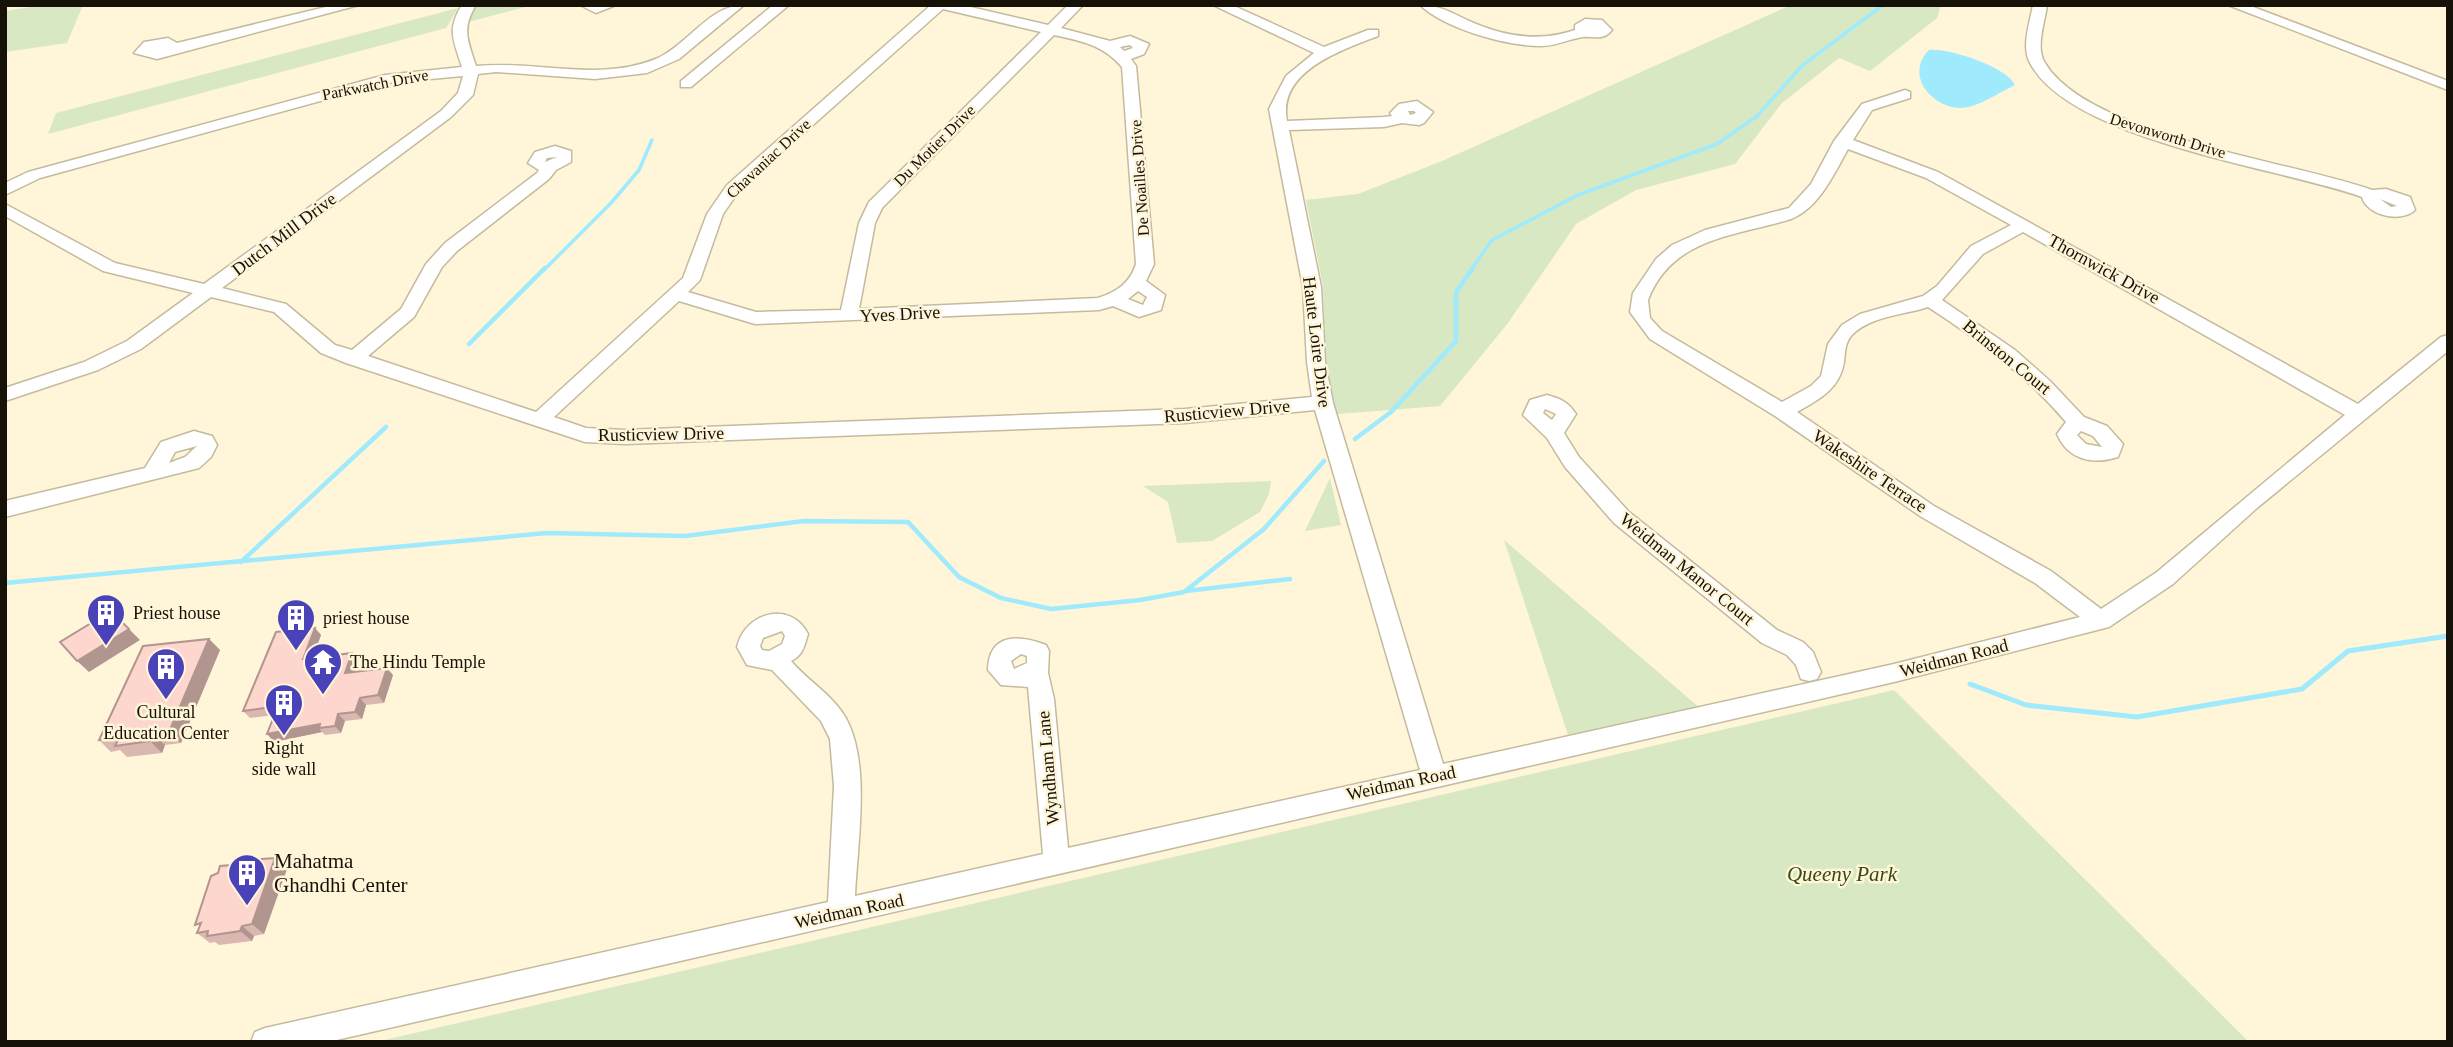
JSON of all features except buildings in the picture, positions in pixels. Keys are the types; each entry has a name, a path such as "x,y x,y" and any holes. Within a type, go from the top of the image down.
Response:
{"street":[{"path":"170,49 352,5"},
{"path":"469,5 459,19 457,33 469,69"},
{"path":"587,5 596,9 609,5"},
{"name":"Parkwatch Drive","path":"5,190 34,175 347,87 415,74 507,68 595,75 642,70 674,56 737,5"},
{"path":"686,84 782,5"},
{"path":"941,5 1051,29 1109,46 1122,57 1139,51 1142,44 1130,40 1109,46"},
{"name":"Chavaniac Drive","path":"539,420 677,296 691,280 715,214 733,188 941,5"},
{"name":"Du Motier Drive","path":"849,316 867,223 875,206 1076,5"},
{"path":"1220,5 1323,52"},
{"path":"1427,5 1474,27 1514,40 1546,42 1563,40 1584,32"},
{"name":"Devonworth Drive","path":"2040,5 2036,62 2058,87 2094,111 2149,131 2337,181 2371,195"},
{"path":"2235,5 2448,86"},
{"name":"Haute Loire Drive","path":"1373,33 1323,52 1298,67 1286,86 1277,109 1312,287 1316,362 1323,402 1434,776"},
{"path":"1514,40 1521,54 1532,57 1547,53 1546,42"},
{"name":"De Noailles Drive","path":"1122,57 1131,73 1145,264 1126,292"},
{"name":"Dutch Mill Drive","path":"5,395 113,357 154,332 446,114 465,95 471,81 469,69"},
{"path":"1842,141 1867,107 1905,95"},
{"path":"1281,126 1384,122 1402,118"},
{"name":"Thornwick Drive","path":"1842,141 1918,168 2024,224 2161,301 2220,339 2358,414"},
{"name":"Wakeshire Terrace","path":"1842,141 1827,171 1798,210 1697,240 1669,256 1640,293 1637,301 1640,319 1656,335 1782,411 1927,511 1981,539 2043,577 2101,621"},
{"path":"353,359 408,313 435,264 450,247 543,176 550,167"},
{"name":"Rusticview Drive","path":"5,209 109,267 280,308 328,349 585,435 625,437 1185,416 1323,402"},
{"path":"1782,411 1819,390 1826,382 1832,374 1836,346 1846,330 1873,316 1929,300 1957,276 1979,248 2024,224"},
{"name":"Yves Drive","path":"677,296 755,318 1099,304 1126,292"},
{"name":"Brinston Court","path":"1929,300 1980,332 2035,375 2077,422"},
{"name":"Weidman Road","path":"265,1042 841,911 1057,865 1434,776 1816,680 2101,621 2165,578 2448,341"},
{"name":"Weidman Manor Court","path":"1554,433 1562,449 1623,519 1770,637 1774,647 1816,680"},
{"path":"5,509 152,474"},
{"path":"777,659 786,675 835,722 842,739 846,768 841,911"},
{"name":"Wyndham Lane","path":"1036,672 1042,699 1057,865"}],"green space":[{"path":"44,5 83,5 67,43 5,52 5,11"},
{"path":"475,5 533,5 464,23"},
{"path":"1791,5 1941,5 1937,18 1870,71 1839,58 1782,103 1735,164 1636,190 1576,224 1508,323 1440,406 1337,414 1326,375 1323,286 1306,200 1358,194 1442,161"},
{"path":"458,8 446,28 48,134 56,113"},
{"path":"1330,478 1341,525 1305,531"},
{"path":"1271,481 1269,494 1260,512 1212,541 1177,543 1168,502 1143,486"},
{"path":"1504,540 1700,708 1568,735"},
{"name":"Queeny Park","path":"1894,690 2249,1042 376,1042"}],"water":[{"path":"1929,50 1950,52 1990,65 2010,78 2015,85 1973,106 1948,106 1930,95 1920,78 1922,59"}],"waterway":[{"path":"1471,270 1492,240 1578,195 1717,144 1757,116 1803,65 1883,5"},
{"path":"544,270 611,203 639,170 652,140"},
{"path":"469,344 545,268"},
{"path":"1355,439 1391,412 1456,341 1456,292 1473,268"},
{"path":"242,561 386,427"},
{"path":"242,561 547,533 685,536 804,521 908,522 959,577 1001,598 1051,609 1140,600 1184,592 1264,529 1324,461"},
{"path":"5,583 242,561"},
{"path":"1186,591 1290,579"},
{"path":"1970,684 2026,705 2137,717 2302,689 2348,651 2448,636"}],"place":[{"name":"Priest house","path":"106,647"},
{"name":"priest house","path":"296,652"},
{"name":"The Hindu Temple","path":"323,696"},
{"name":"Cultural Education Center","path":"166,701"},
{"name":"Right side wall","path":"284,737"},
{"name":"Mahatma Ghandhi Center","path":"247,907"}]}
